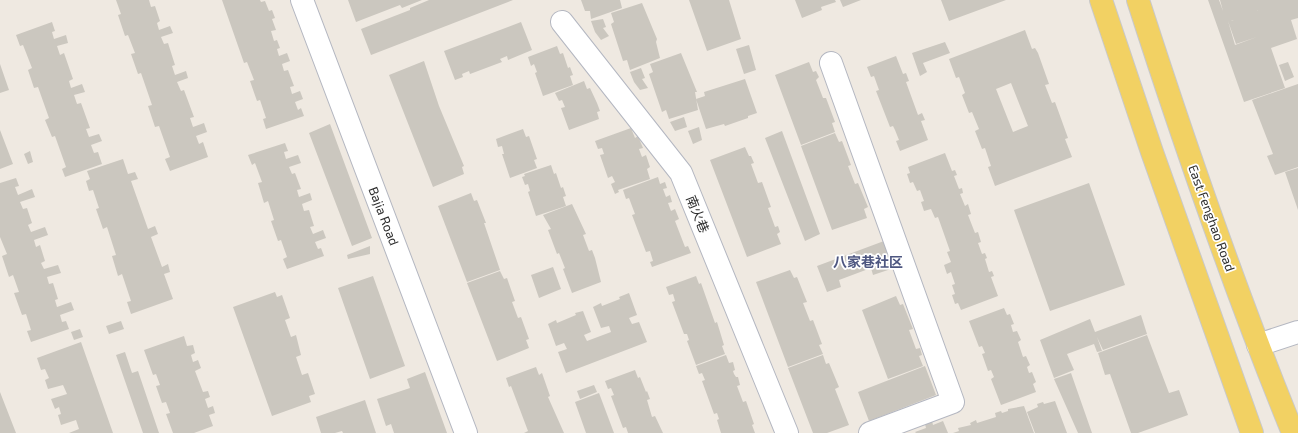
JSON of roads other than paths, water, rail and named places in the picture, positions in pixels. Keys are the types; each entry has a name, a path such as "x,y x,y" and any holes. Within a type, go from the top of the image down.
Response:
{"main road":[{"path":"1101,0 1152,152 1252,433"},
{"name":"East Fenghao Road","path":"1138,0 1178,123 1258,345 1293,433"}],"street":[{"name":"Bajia Road","path":"302,0 466,433"},
{"name":"南火巷","path":"562,22 681,173 787,433"},
{"path":"831,63 953,402 870,433"},
{"path":"1258,345 1298,332"}],"district":[{"name":"八家巷社区","path":"868,262"}]}
